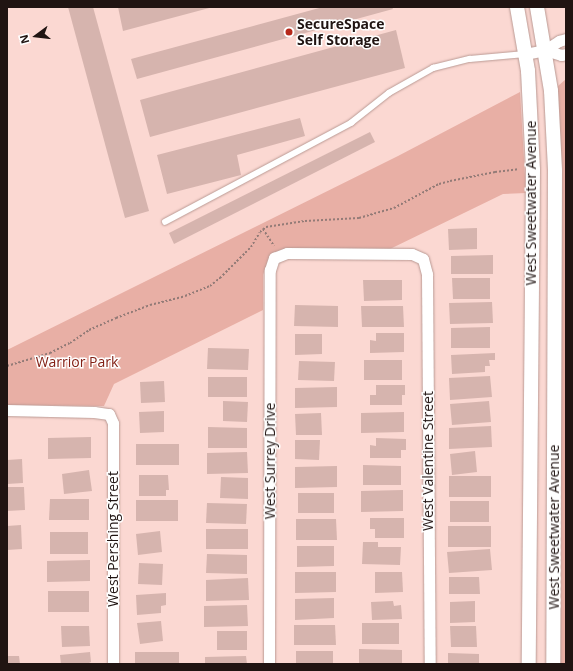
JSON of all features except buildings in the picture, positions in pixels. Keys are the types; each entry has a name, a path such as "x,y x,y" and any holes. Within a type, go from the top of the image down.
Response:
{"street":[{"name":"West Sweetwater Avenue","path":"517,7 525,54 530,104 533,170 530,664"},
{"name":"West Sweetwater Avenue","path":"537,7 551,91 555,179 553,664"},
{"path":"525,54 545,50 559,41 566,39"},
{"path":"545,50 566,54"},
{"name":"West Valentine Street","path":"275,253 412,254 423,259 427,274 430,664"},
{"name":"West Surrey Drive","path":"269,664 270,270 275,253"},
{"name":"West Pershing Street","path":"7,410 94,412 109,414 113,423 113,664"},
{"path":"531,422 554,420"}],"lane":[{"path":"165,222 352,123 389,93 433,68 470,59 525,54"}],"path":[{"path":"7,366 50,353 70,343 89,330 116,318 150,305 185,296 210,286 251,247 263,229 273,225 305,221 359,218 394,208 439,184 518,169"},
{"path":"263,229 275,253"}],"green space":[{"path":"566,79 566,664 559,664 558,86"},
{"name":"Warrior Park","path":"520,92 526,193 503,194 390,249 268,260 263,275 263,310 114,384 104,406 7,405 7,350 398,156"}],"place":[{"name":"SecureSpace Self Storage","path":"289,32"}]}
